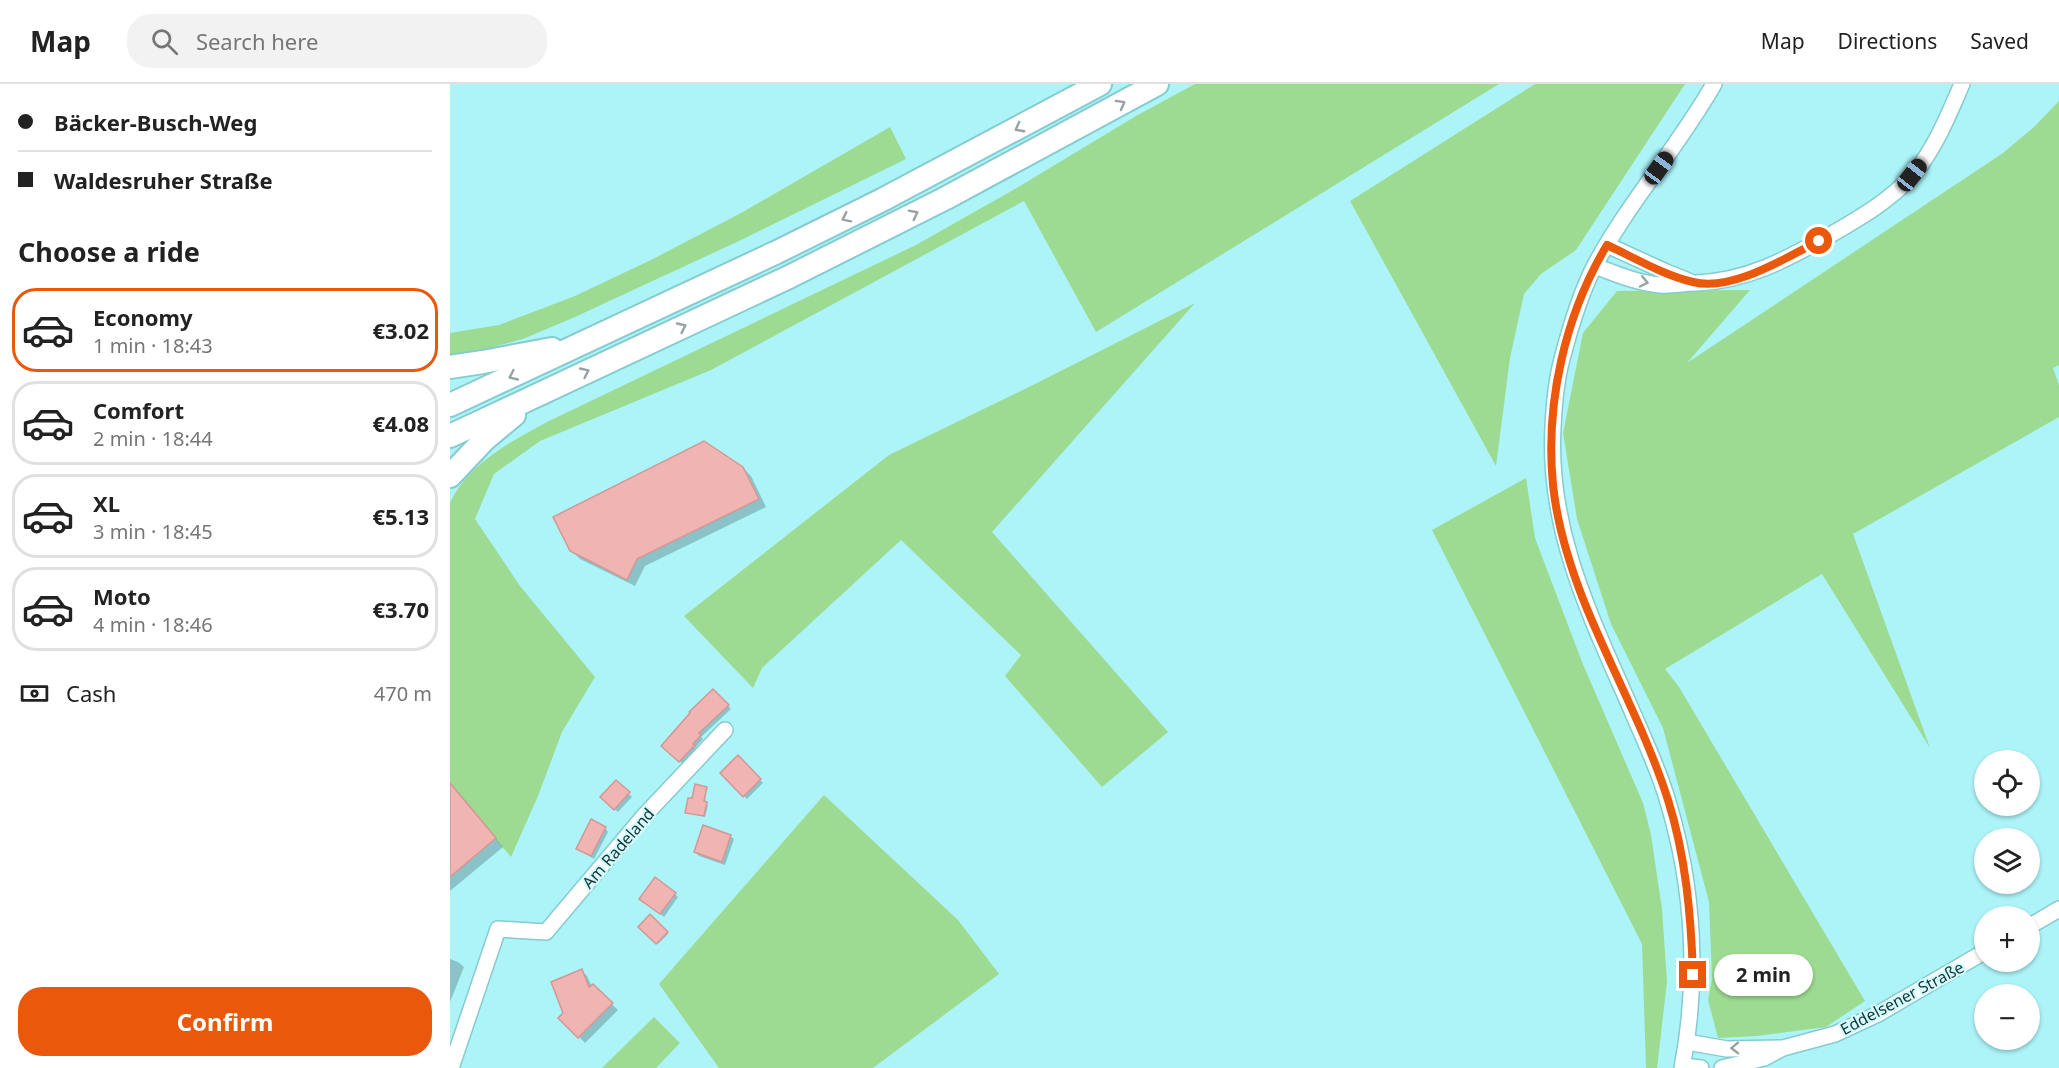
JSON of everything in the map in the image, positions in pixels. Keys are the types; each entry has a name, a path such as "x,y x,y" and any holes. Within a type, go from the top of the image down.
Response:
{"highway":[{"path":"450,405 882,200 1100,84"},
{"path":"450,436 789,277 946,198 1157,84"},
{"path":"450,367 585,342"},
{"path":"450,476 485,439 542,392"}],"street":[{"path":"1701,1068 1682,1067 1687,1042 1693,975 1687,886 1677,836 1655,764 1584,600 1569,558 1554,487 1551,457 1554,405 1561,362 1583,291 1607,245 1714,84"},
{"path":"1595,266 1649,283 1679,285 1725,281 1755,273 1870,212 1895,193 1925,158 1940,135 1962,84"},
{"path":"1607,245 1664,272 1694,283"},
{"name":"Am Radeland","path":"452,1068 498,929 546,932 643,817 725,730"},
{"path":"2040,920 2059,909"},
{"name":"Eddelsener Straße","path":"1722,1068 1764,1058 1783,1048 1835,1034 1878,1014 1974,958"},
{"name":"Eddelsener Straße","path":"1687,1042 1727,1049 1783,1048"}],"green space":[{"path":"1195,84 1499,84 1096,332 1024,201 711,370 540,441 494,474 475,519 520,586 595,677 562,732 538,796 511,857 450,786 450,503 468,476 492,454 549,421 916,245"},
{"path":"1535,84 1685,84 1576,250 1541,274 1524,294 1510,358 1496,466 1350,201"},
{"path":"2059,101 2059,365 2053,368 2059,385 2059,417 1853,534 1930,748 1822,574 1665,669 1679,687 1865,1001 1826,1027 1757,1036 1718,1038 1708,1000 1712,979 1709,902 1663,728 1611,624 1577,519 1563,433 1583,333 1617,291 1750,290 1687,363 2003,153 2034,127"},
{"path":"890,127 906,159 741,240 575,317 523,339 475,352 450,355 450,333 499,325 575,296 741,213"},
{"path":"1195,303 992,532 1168,732 1102,787 1005,676 1021,655 901,540 762,668 753,688 684,616 889,455"},
{"path":"1526,478 1535,538 1582,662 1643,803 1651,835 1662,909 1667,982 1657,1068 1646,1068 1642,944 1432,530"},
{"path":"824,795 958,920 999,974 873,1068 719,1068 659,984"},
{"path":"654,1017 680,1043 656,1068 602,1068"}],"building":[{"path":"704,441 743,467 759,499 637,559 627,580 570,551 553,517"},
{"path":"713,689 729,705 699,733 701,735 693,744 695,745 679,762 661,746 689,712"},
{"path":"738,755 761,779 743,797 720,773"},
{"path":"616,780 630,792 614,810 600,797"},
{"path":"450,783 496,838 450,877"},
{"path":"695,784 707,787 704,816 685,813 688,798 692,798"},
{"path":"591,819 606,827 591,856 576,849"},
{"path":"703,825 731,835 722,862 694,852"},
{"path":"655,877 676,893 660,914 639,899"},
{"path":"650,914 668,932 656,944 638,927"},
{"path":"582,969 589,987 593,984 613,1003 578,1038 558,1018 563,1013 551,982"}],"route":[{"path":"1693,975 1687,886 1668,802 1655,764 1584,600 1569,558 1560,520 1551,457 1554,405 1561,362 1583,291 1607,245 1664,272 1694,283 1711,283 1755,273 1819,241"}]}
